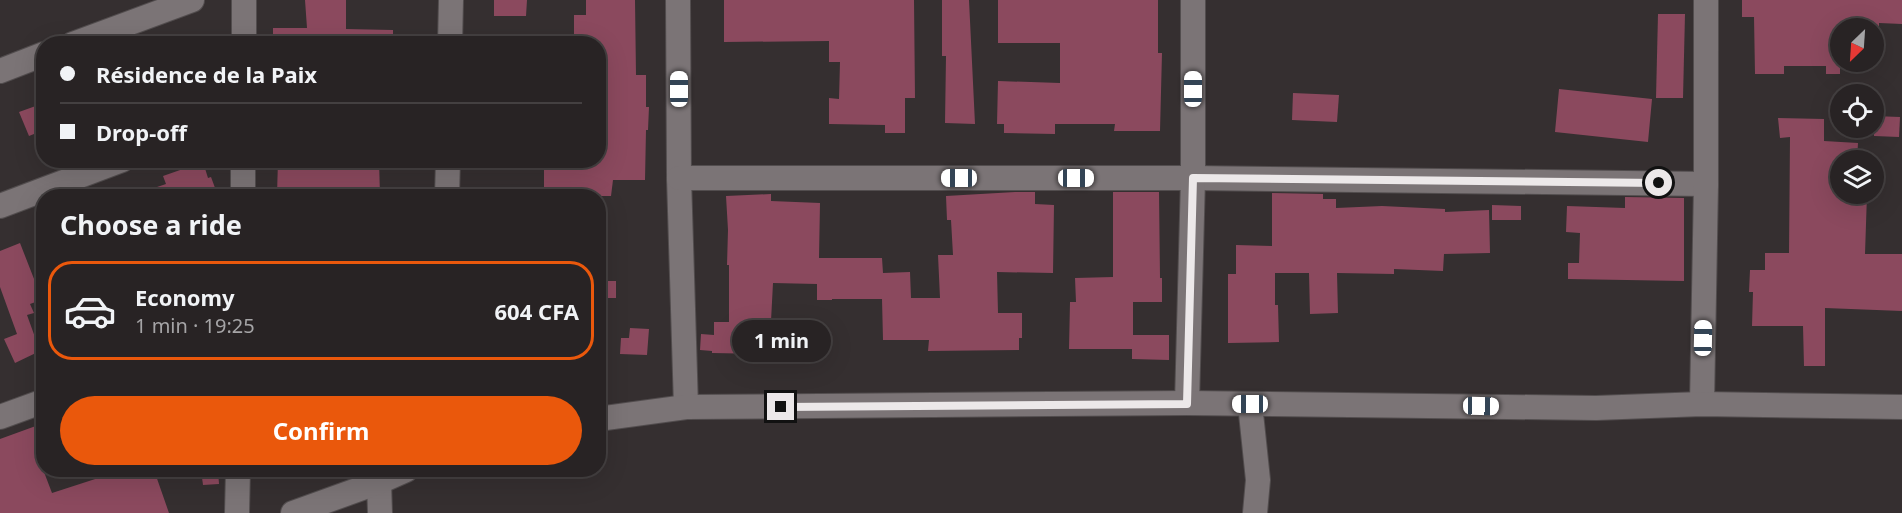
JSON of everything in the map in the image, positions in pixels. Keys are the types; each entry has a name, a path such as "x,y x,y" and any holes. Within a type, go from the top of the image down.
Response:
{"street":[{"path":"89,36 146,8 192,0"},
{"path":"244,0 244,36"},
{"path":"450,36 451,0"},
{"path":"678,0 679,178 686,407"},
{"path":"1187,404 1193,178 1193,0"},
{"path":"1702,404 1706,184 1706,0"},
{"path":"0,70 36,57"},
{"path":"45,189 101,168"},
{"path":"243,168 243,189"},
{"path":"447,189 448,168"},
{"path":"679,178 1193,178 1706,184"},
{"path":"0,206 36,192"},
{"path":"0,417 36,404"},
{"path":"606,417 686,407 1187,404 1596,408 1702,404 1902,407"},
{"path":"1250,404 1258,480 1255,513"},
{"path":"237,513 238,477"},
{"path":"293,513 390,477"},
{"path":"379,482 380,513"}],"building":[{"path":"305,0 346,0 346,29 393,30 393,36 273,36 273,28 307,28"},
{"path":"494,0 527,0 526,16 494,16"},
{"path":"586,0 635,0 636,75 646,75 646,107 649,107 645,180 613,180 611,196 606,196 606,189 544,189 544,168 606,168 606,36 574,36 574,15 586,15"},
{"path":"724,0 914,0 915,98 905,98 905,133 885,133 885,125 829,124 829,98 839,99 840,62 829,62 829,41 724,42"},
{"path":"942,0 969,0 975,124 945,123 946,56 942,56"},
{"path":"998,0 1158,0 1158,53 1162,53 1160,131 1114,131 1115,124 1055,124 1055,134 1004,133 1004,124 997,124 998,81 1060,83 1060,43 998,43"},
{"path":"1742,0 1902,0 1902,24 1884,23 1884,18 1830,18 1830,72 1840,72 1840,74 1826,74 1826,66 1784,66 1784,74 1755,74 1754,17 1742,17"},
{"path":"1658,14 1685,14 1683,98 1656,98"},
{"path":"1559,89 1652,99 1648,142 1555,132"},
{"path":"1293,93 1339,95 1337,122 1292,120"},
{"path":"36,106 36,133 29,136 19,112"},
{"path":"1884,116 1900,117 1899,137 1884,136"},
{"path":"1778,118 1824,119 1824,141 1858,143 1858,150 1830,150 1830,204 1867,204 1865,254 1902,254 1902,311 1825,308 1825,366 1804,366 1803,326 1752,326 1753,292 1749,292 1750,270 1765,270 1765,253 1789,253 1790,137 1780,138"},
{"path":"186,168 205,168 215,189 151,189 166,184 163,176"},
{"path":"278,168 379,168 380,189 277,189"},
{"path":"1035,192 1035,204 1054,205 1053,273 997,272 998,313 1022,313 1022,338 1019,338 1019,350 928,351 929,340 883,340 882,299 817,300 817,284 773,283 771,321 768,321 768,354 712,353 712,351 700,350 701,334 714,335 714,322 729,322 726,196 771,194 771,201 820,203 819,258 882,258 883,273 910,272 911,298 940,298 938,255 953,255 951,220 947,220 946,196"},
{"path":"1113,192 1159,192 1162,302 1133,302 1133,335 1169,335 1169,360 1132,359 1132,349 1069,349 1070,302 1076,302 1075,278 1113,277"},
{"path":"1272,193 1323,194 1323,199 1336,199 1336,208 1382,206 1445,209 1445,212 1489,210 1490,253 1444,254 1443,271 1394,269 1394,274 1337,273 1338,313 1310,314 1309,273 1275,273 1275,305 1278,305 1279,342 1228,343 1228,274 1236,274 1236,245 1272,246"},
{"path":"1625,197 1684,198 1684,281 1568,279 1568,263 1579,263 1580,233 1566,232 1567,206 1625,208"},
{"path":"1492,205 1521,206 1521,220 1492,220"},
{"path":"20,243 36,284 36,302 30,304 34,313 27,315 36,340 36,353 15,363 4,339 17,334 0,287 0,251"},
{"path":"606,281 616,281 616,298 606,298"},
{"path":"630,328 649,329 647,355 620,354 621,338 629,338"},
{"path":"36,426 36,477 46,477 52,493 101,477 156,477 169,513 0,513 0,439"},
{"path":"202,477 218,477 219,484 203,485"}],"route":[{"path":"781,407 1187,404 1193,178 1659,183"}]}
